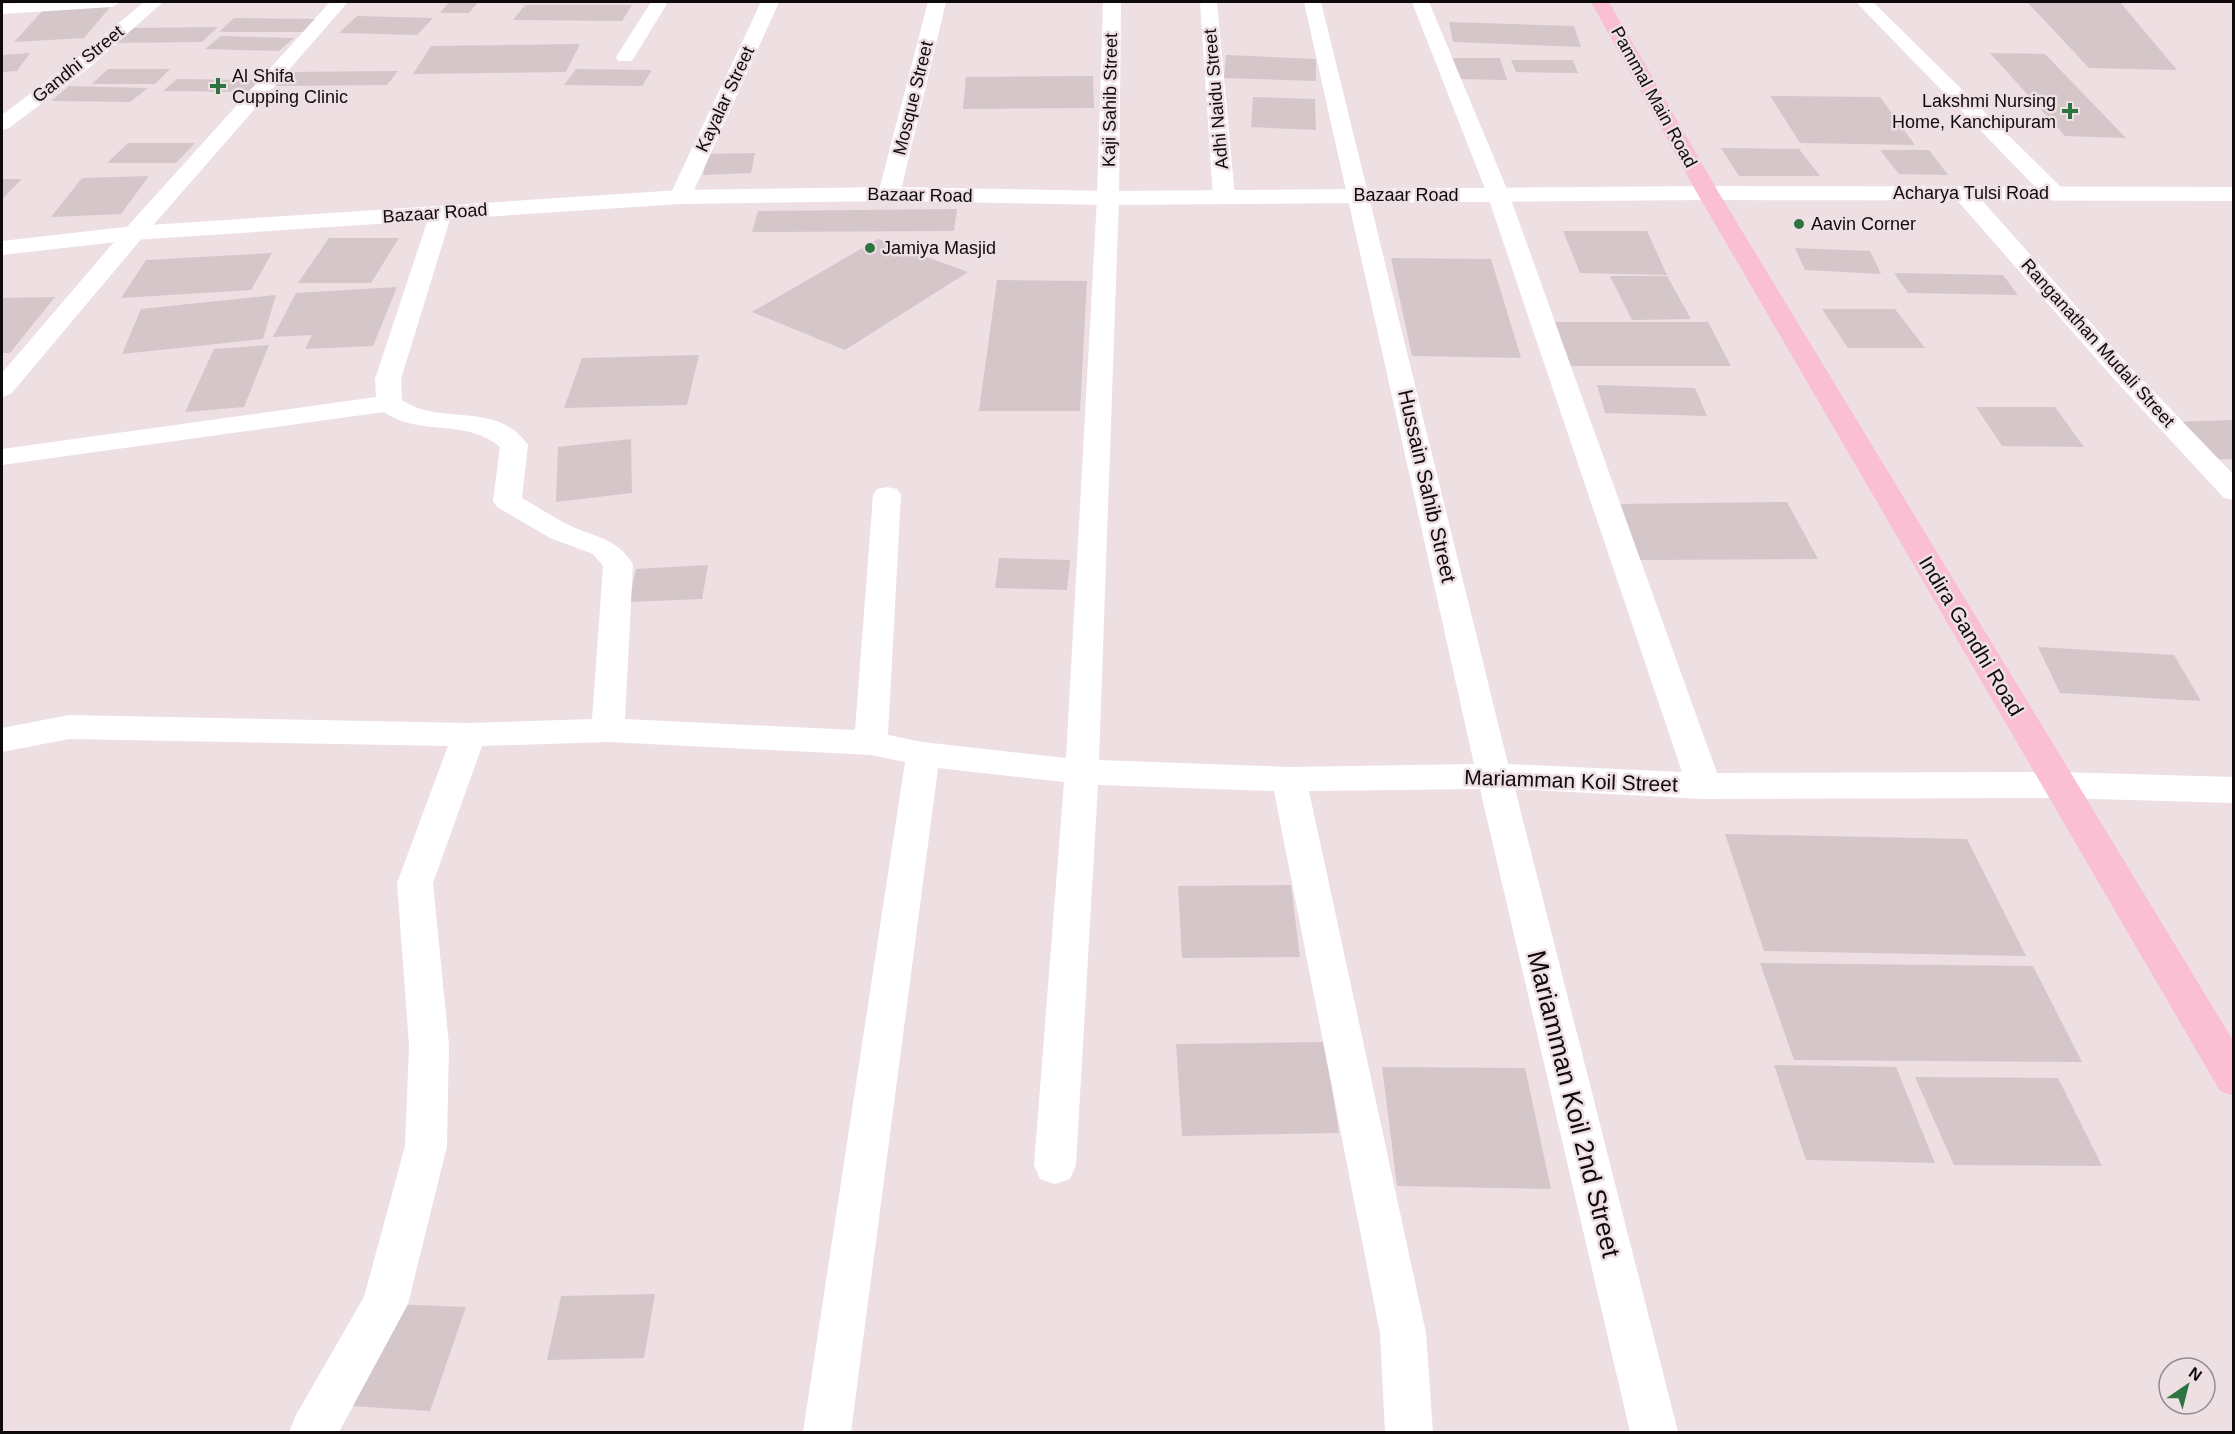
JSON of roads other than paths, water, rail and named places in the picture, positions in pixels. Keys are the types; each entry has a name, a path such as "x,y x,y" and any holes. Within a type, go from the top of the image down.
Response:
{"main road":[{"name":"Pammal Main Road","path":"1600,2 1708,193"},
{"name":"Indira Gandhi Road","path":"1708,193 2234,1079"}],"street":[{"path":"2,9 112,2"},
{"name":"Gandhi Street","path":"2,124 83,63 154,2"},
{"path":"2,388 134,233 339,2"},
{"path":"625,57 658,2"},
{"name":"Kayalar Street","path":"680,197 770,2"},
{"name":"Mosque Street","path":"889,194 937,2"},
{"name":"Kaji Sahib Street","path":"1055,1165 1082,772 1108,198 1112,2"},
{"name":"Adhi Naidu Street","path":"1208,2 1224,197"},
{"name":"Hussain Sahib Street","path":"1313,2 1360,195 1494,776"},
{"path":"1421,2 1498,194 1704,786"},
{"path":"1864,2 2053,192"},
{"name":"Bazaar Road","path":"2,248 134,233 680,197 889,194 1108,198 1708,193"},
{"name":"Acharya Tulsi Road","path":"1708,193 2234,194"},
{"name":"Ranganathan Mudali Street","path":"1963,193 2123,374 2234,492"},
{"path":"389,403 388,379 441,213"},
{"path":"2,457 389,403 408,415 478,422 503,433 514,445 507,501 560,532 603,548 618,564 608,730"},
{"path":"871,743 886,495"},
{"name":"Mariamman Koil Street","path":"2,740 69,727 468,735 608,730 871,743 923,754 1082,772 1289,779 1494,776 1704,786 2060,785 2234,789"},
{"path":"313,1432 385,1304 426,1146 429,1045 415,883 468,735"},
{"path":"826,1432 923,754"},
{"name":"Mariamman Koil 2nd Street","path":"1494,776 1654,1432"},
{"path":"1289,779 1404,1333 1409,1432"}],"place":[{"name":"Al Shifa Cupping Clinic","path":"218,86"},
{"name":"Lakshmi Nursing Home, Kanchipuram","path":"2070,111"},
{"name":"Aavin Corner","path":"1799,224"},
{"name":"Jamiya Masjid","path":"870,248"}]}
